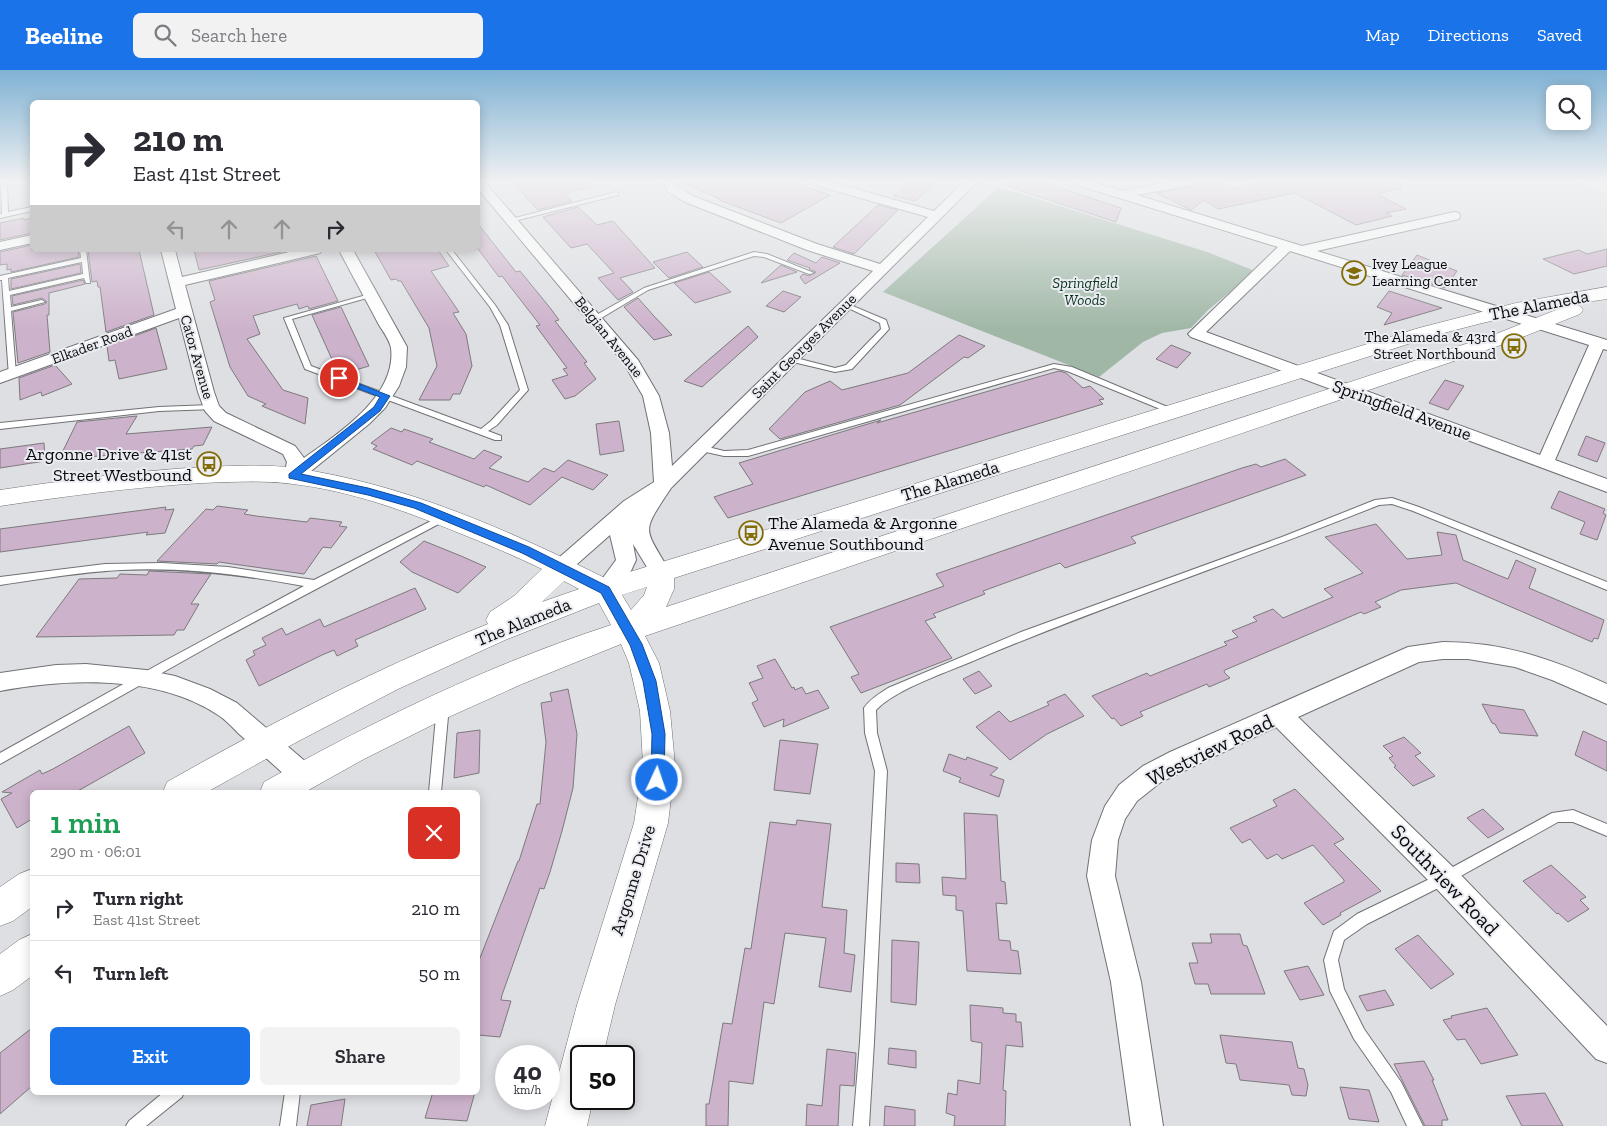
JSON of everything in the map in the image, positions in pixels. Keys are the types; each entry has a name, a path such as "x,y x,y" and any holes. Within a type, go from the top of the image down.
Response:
{"main road":[{"name":"The Alameda","path":"182,790 266,742 370,688 454,649 605,590 1426,332 1500,312 1568,298 1607,293"},
{"name":"The Alameda","path":"280,790 380,735 443,705 550,659 628,629 1503,338 1607,293"},
{"path":"0,498 103,483 168,477 230,474 293,476 376,493 447,516 561,567 605,590"},
{"path":"454,649 524,603 561,567"},
{"path":"628,629 651,608 659,596 662,589 660,572"},
{"name":"Argonne Drive","path":"586,1045 651,823 656,795 658,757 655,711 644,663 628,629 605,590"},
{"path":"0,908 30,887"},
{"path":"0,977 30,954"},
{"path":"566,1126 570,1109"}],"street":[{"name":"Belgian Avenue","path":"519,230 630,360 651,396 660,433 664,484"},
{"path":"770,230 812,247 882,269"},
{"name":"Saint Georges Avenue","path":"561,567 631,506 664,484 921,230"},
{"path":"1238,230 1603,344 1545,463"},
{"path":"1294,248 1383,230"},
{"path":"0,246 30,239"},
{"name":"Springfield Avenue","path":"1294,248 1196,334 1607,486"},
{"name":"Cator Avenue","path":"169,252 212,407 220,417 281,445 296,456 298,465 293,476"},
{"path":"177,283 306,252"},
{"path":"293,476 377,409 399,369 401,359 399,347 347,252"},
{"name":"Elkader Road","path":"6,376 184,311"},
{"path":"660,572 640,540 638,529 640,520 664,484"},
{"path":"605,590 623,568 626,560 620,532 622,520 631,506"},
{"name":"Westview Road","path":"1147,1126 1126,982 1101,876 1105,840 1114,814 1128,793 1152,774 1179,760 1416,653 1440,649 1494,652 1532,663 1598,690"},
{"path":"0,682 26,677 76,673 140,679 184,689 227,709 304,776"},
{"name":"Southview Road","path":"1280,715 1445,878 1607,1048"}],"lane":[{"path":"6,294 87,278 83,252"},
{"path":"451,252 493,306 504,325 524,390 482,432"},
{"path":"595,318 646,289 754,254 765,255 811,274"},
{"path":"6,376 7,310 3,278 84,260"},
{"path":"372,295 288,318 308,366 498,438"},
{"path":"7,310 42,302"},
{"path":"792,359 835,370 849,367 885,329 883,322 846,305"},
{"path":"700,448 722,455 748,453 1054,366 1069,369 1173,411"},
{"path":"0,426 159,409 212,407"},
{"path":"860,1126 867,1042 881,771 871,732 870,708 878,700 892,691 1025,635 1285,539 1378,502 1392,501 1416,509 1607,586"},
{"path":"0,760 140,679 314,584 447,516"},
{"path":"0,582 90,568 176,566 247,573 314,584"},
{"path":"435,790 443,705"},
{"path":"1414,1126 1396,1087 1359,1034 1337,991 1331,960 1339,936 1362,919 1445,878 1556,817 1573,816 1607,830"},
{"path":"134,1126 173,1095"},
{"path":"288,1126 293,1095"}],"green space":[{"name":"Springfield Woods","path":"951,230 1137,230 1207,252 1255,271 1208,310 1191,328 1162,333 1143,342 1099,377 883,292"}],"building":[{"path":"0,230 30,230 30,233 0,240"},
{"path":"480,230 483,230 516,272 520,271 551,309 559,320 555,321 587,362 584,363 596,379 575,396 565,399 552,380 568,375 563,369 567,368 536,326 540,325 502,276 499,277 480,252"},
{"path":"555,230 621,230 655,268 620,278 633,292 618,300 598,278 614,273 587,244 571,248"},
{"path":"851,230 878,230 854,254 833,247"},
{"path":"30,245 30,252 78,252 79,257 11,272 11,269 7,270 7,264 0,265 0,252"},
{"path":"1607,249 1607,266 1574,274 1543,259 1579,250 1587,254"},
{"path":"88,252 139,252 154,315 106,332 100,287 98,287 97,281 92,282"},
{"path":"194,252 281,252 199,270"},
{"path":"375,252 439,252 449,266 431,271 459,312 453,313 466,334 472,366 460,394 453,394 450,400 419,400 437,366 429,328 401,281 391,280"},
{"path":"687,252 703,267 669,278 653,262"},
{"path":"794,253 816,263 822,257 840,263 805,284 800,277 803,274 809,276 816,272 787,260"},
{"path":"1417,255 1457,271 1445,288 1402,275"},
{"path":"316,256 338,301 309,309 308,306 299,309 297,304 253,316 260,334 247,339 283,390 308,398 305,424 262,406 266,404 248,396 230,367 210,302 215,300 209,281"},
{"path":"80,264 81,273 11,289 11,279"},
{"path":"781,265 797,272 761,283"},
{"path":"709,272 731,292 695,303 674,283"},
{"path":"83,280 85,284 49,293 49,315 47,315 50,352 18,363 13,312 47,302 42,298 13,305 12,296"},
{"path":"783,291 801,297 784,312 766,306"},
{"path":"1389,291 1442,308 1384,325 1392,313 1377,307"},
{"path":"638,298 672,335 654,340 624,307"},
{"path":"341,307 369,366 339,375 312,315"},
{"path":"748,326 758,337 702,387 684,381"},
{"path":"156,328 167,369 119,379 115,360 109,361 107,346"},
{"path":"959,335 985,346 968,358 964,357 900,405 780,439 769,429 805,392 830,381 842,390 908,373"},
{"path":"1171,345 1191,353 1177,368 1156,359"},
{"path":"55,365 72,384 42,396 41,392 20,400 19,378"},
{"path":"1059,371 1066,373 1083,388 1090,386 1104,399 1099,400 1103,404 728,518 714,497 753,484 739,463 881,420 877,423"},
{"path":"1445,380 1464,386 1448,410 1429,403"},
{"path":"137,416 126,434 212,427 203,445 194,446 192,449 59,459 77,422"},
{"path":"619,421 624,451 600,455 596,424"},
{"path":"391,428 402,432 404,429 433,439 429,442 474,459 484,450 502,457 489,468 528,482 544,468 554,472 568,460 608,475 593,490 562,477 530,505 486,485 484,487 417,461 412,465 373,449 377,446 371,443"},
{"path":"1586,436 1605,443 1597,462 1578,455"},
{"path":"44,443 45,461 0,468 0,449"},
{"path":"1285,459 1306,475 1131,537 1136,543 1065,568 1060,563 983,591 985,594 933,614 936,617 925,621 952,658 861,693 851,677 859,674 830,627 944,586 936,574 1242,468 1256,464 1261,467"},
{"path":"1559,491 1605,509 1603,513 1606,515 1597,540 1580,534 1585,522 1551,508"},
{"path":"217,506 248,510 244,514 256,516 307,522 310,518 342,522 339,526 347,527 331,548 323,547 304,574 219,562 217,564 157,561 206,509 213,510"},
{"path":"166,507 165,510 174,509 165,533 146,535 148,532 0,552 0,529"},
{"path":"1376,524 1407,559 1442,555 1437,532 1456,535 1463,560 1508,579 1516,560 1536,569 1529,588 1604,620 1598,639 1594,638 1592,642 1456,583 1401,590 1375,602 1381,607 1364,614 1361,612 1225,670 1224,672 1230,678 1209,687 1207,684 1140,712 1143,716 1121,726 1114,718 1112,719 1092,696 1147,673 1150,676 1227,645 1224,642 1238,637 1232,631 1257,621 1253,617 1273,609 1283,618 1333,597 1324,589 1363,573 1325,537"},
{"path":"424,541 486,567 458,593 412,572 400,562"},
{"path":"149,571 211,574 191,604 199,604 184,630 177,630 174,635 36,637 79,579 117,578 120,574 147,575"},
{"path":"415,588 426,609 355,640 358,646 337,656 334,650 259,686 246,660 255,655 253,651 266,645 262,638 282,628 286,635 320,619 324,627"},
{"path":"775,659 792,688 794,687 795,690 802,687 806,694 818,690 829,708 783,727 784,719 764,727 752,703 758,700 749,683 763,678 757,666"},
{"path":"979,671 992,686 975,694 963,679"},
{"path":"568,689 577,734 573,788 550,872 544,889 540,888 502,995 501,1000 511,1001 500,1037 480,1035 480,958 519,861 537,804 540,804 546,742 541,703 552,701 550,693"},
{"path":"1065,694 1084,716 1047,734 1010,760 976,727 999,711 1010,722 1049,705 1047,702"},
{"path":"1482,704 1524,710 1538,736 1500,733 1495,724 1492,723"},
{"path":"129,726 145,753 80,790 30,790 30,820 17,828 1,799 12,793 2,792 40,770 42,774"},
{"path":"480,730 479,773 454,778 457,733"},
{"path":"1583,731 1607,742 1607,771 1575,755"},
{"path":"1404,737 1421,753 1415,756 1435,776 1413,786 1394,767 1396,766 1389,758 1393,756 1383,746"},
{"path":"780,740 818,744 810,794 774,790"},
{"path":"949,754 966,760 967,757 998,768 990,775 1004,780 999,797 959,782 961,778 943,771"},
{"path":"1295,789 1344,839 1334,844 1381,891 1340,913 1341,915 1323,925 1304,903 1344,882 1344,880 1313,845 1282,859 1277,854 1267,859 1250,839 1242,843 1230,828 1277,806 1273,800"},
{"path":"1483,809 1504,829 1488,838 1467,818"},
{"path":"964,813 997,815 1001,881 1005,882 1007,904 996,903 999,940 1010,941 1011,950 1018,951 1021,974 967,971 963,911 956,910 956,896 943,895 942,877 966,879"},
{"path":"797,820 831,824 822,907 847,910 844,953 855,955 851,992 819,987 826,938 785,933 774,1004 764,1002 753,1084 729,1081 728,1126 706,1126 706,1104 709,1104 723,1023 732,1024 745,948 751,949 770,822 796,825"},
{"path":"896,863 919,864 920,883 896,882"},
{"path":"1551,865 1586,897 1580,900 1589,909 1568,922 1523,881"},
{"path":"1210,934 1240,934 1243,945 1247,946 1265,994 1211,994 1208,984 1195,984 1189,963 1198,963 1192,943 1212,943"},
{"path":"1418,935 1454,974 1431,989 1395,949"},
{"path":"892,940 919,942 916,1005 891,1002"},
{"path":"1308,966 1324,995 1300,1000 1284,971"},
{"path":"1385,990 1394,1005 1367,1011 1359,996"},
{"path":"970,1005 1003,1008 1003,1013 1016,1014 1016,1022 1021,1022 1023,1047 1006,1045 1003,1090 1006,1091 1005,1126 954,1126 955,1116 946,1113 948,1093 957,1095 958,1080 980,1084 982,1043 971,1041"},
{"path":"1487,1008 1518,1055 1481,1064 1465,1039 1457,1040 1443,1020 1452,1018 1451,1016"},
{"path":"30,1030 30,1088 0,1114 0,1053"},
{"path":"1220,1035 1292,1042 1298,1068 1304,1069 1308,1085 1306,1096 1292,1095 1289,1085 1240,1080 1236,1064 1226,1063"},
{"path":"889,1048 916,1051 916,1068 888,1064"},
{"path":"827,1049 856,1053 854,1086 840,1085 838,1126 806,1126 807,1104 822,1106"},
{"path":"1424,1061 1434,1080 1432,1080 1448,1120 1442,1120 1442,1126 1425,1126 1394,1064"},
{"path":"1340,1087 1369,1090 1379,1122 1349,1119"},
{"path":"1545,1093 1563,1126 1522,1126 1506,1096"},
{"path":"432,1095 474,1095 467,1121 425,1118"},
{"path":"345,1099 341,1126 307,1126 311,1105"},
{"path":"885,1106 915,1110 915,1126 884,1126"}],"place":[{"name":"Ivey League Learning Center","path":"1354,273"},
{"name":"The Alameda & 43rd Street Northbound","path":"1514,346"},
{"name":"Argonne Drive & 41st Street Westbound","path":"209,464"},
{"name":"The Alameda & Argonne Avenue Southbound","path":"751,533"}],"route":[{"path":"339,378 385,396 377,409 293,476 368,491 447,516 526,550 605,590 636,644 649,681 658,734 657,780"}]}
